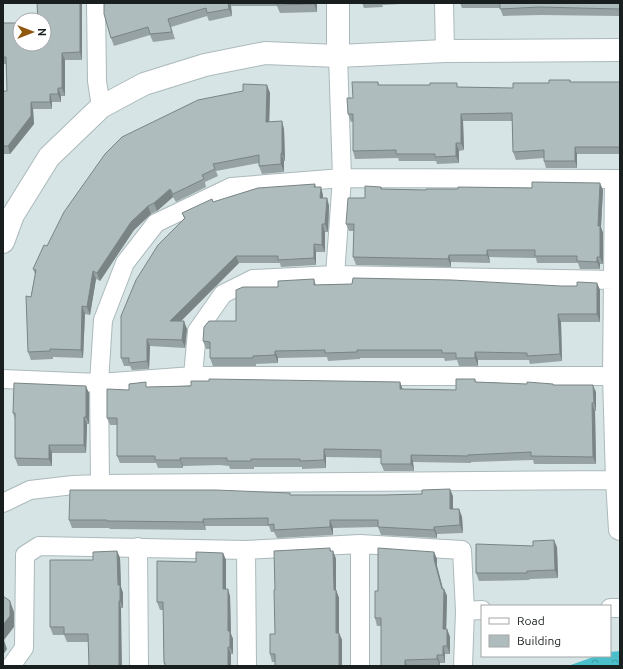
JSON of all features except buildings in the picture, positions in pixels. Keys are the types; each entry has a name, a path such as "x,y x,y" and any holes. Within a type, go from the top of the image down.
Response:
{"street":[{"path":"96,3 97,81 101,107"},
{"path":"335,275 342,178 338,56 338,3"},
{"path":"444,3 445,51"},
{"path":"3,242 8,210 49,157 101,107 144,84 205,65 265,53 338,56 445,51 620,50"},
{"path":"100,484 99,383 103,320 125,262 156,223 231,187 342,178 617,179 614,280 616,376 615,480 618,530 620,532"},
{"path":"193,376 197,331 223,294 253,279 335,275 614,280"},
{"path":"3,379 99,383 193,376 616,376"},
{"path":"3,503 30,490 73,485 615,480"},
{"path":"360,544 360,666"},
{"path":"11,666 24,648 25,555 39,546 246,550 360,544 462,550 474,611 463,666"},
{"path":"138,548 140,666"},
{"path":"246,550 247,666"}],"green space":[{"path":"620,651 620,666 568,666 593,657 611,657 611,652"}]}
